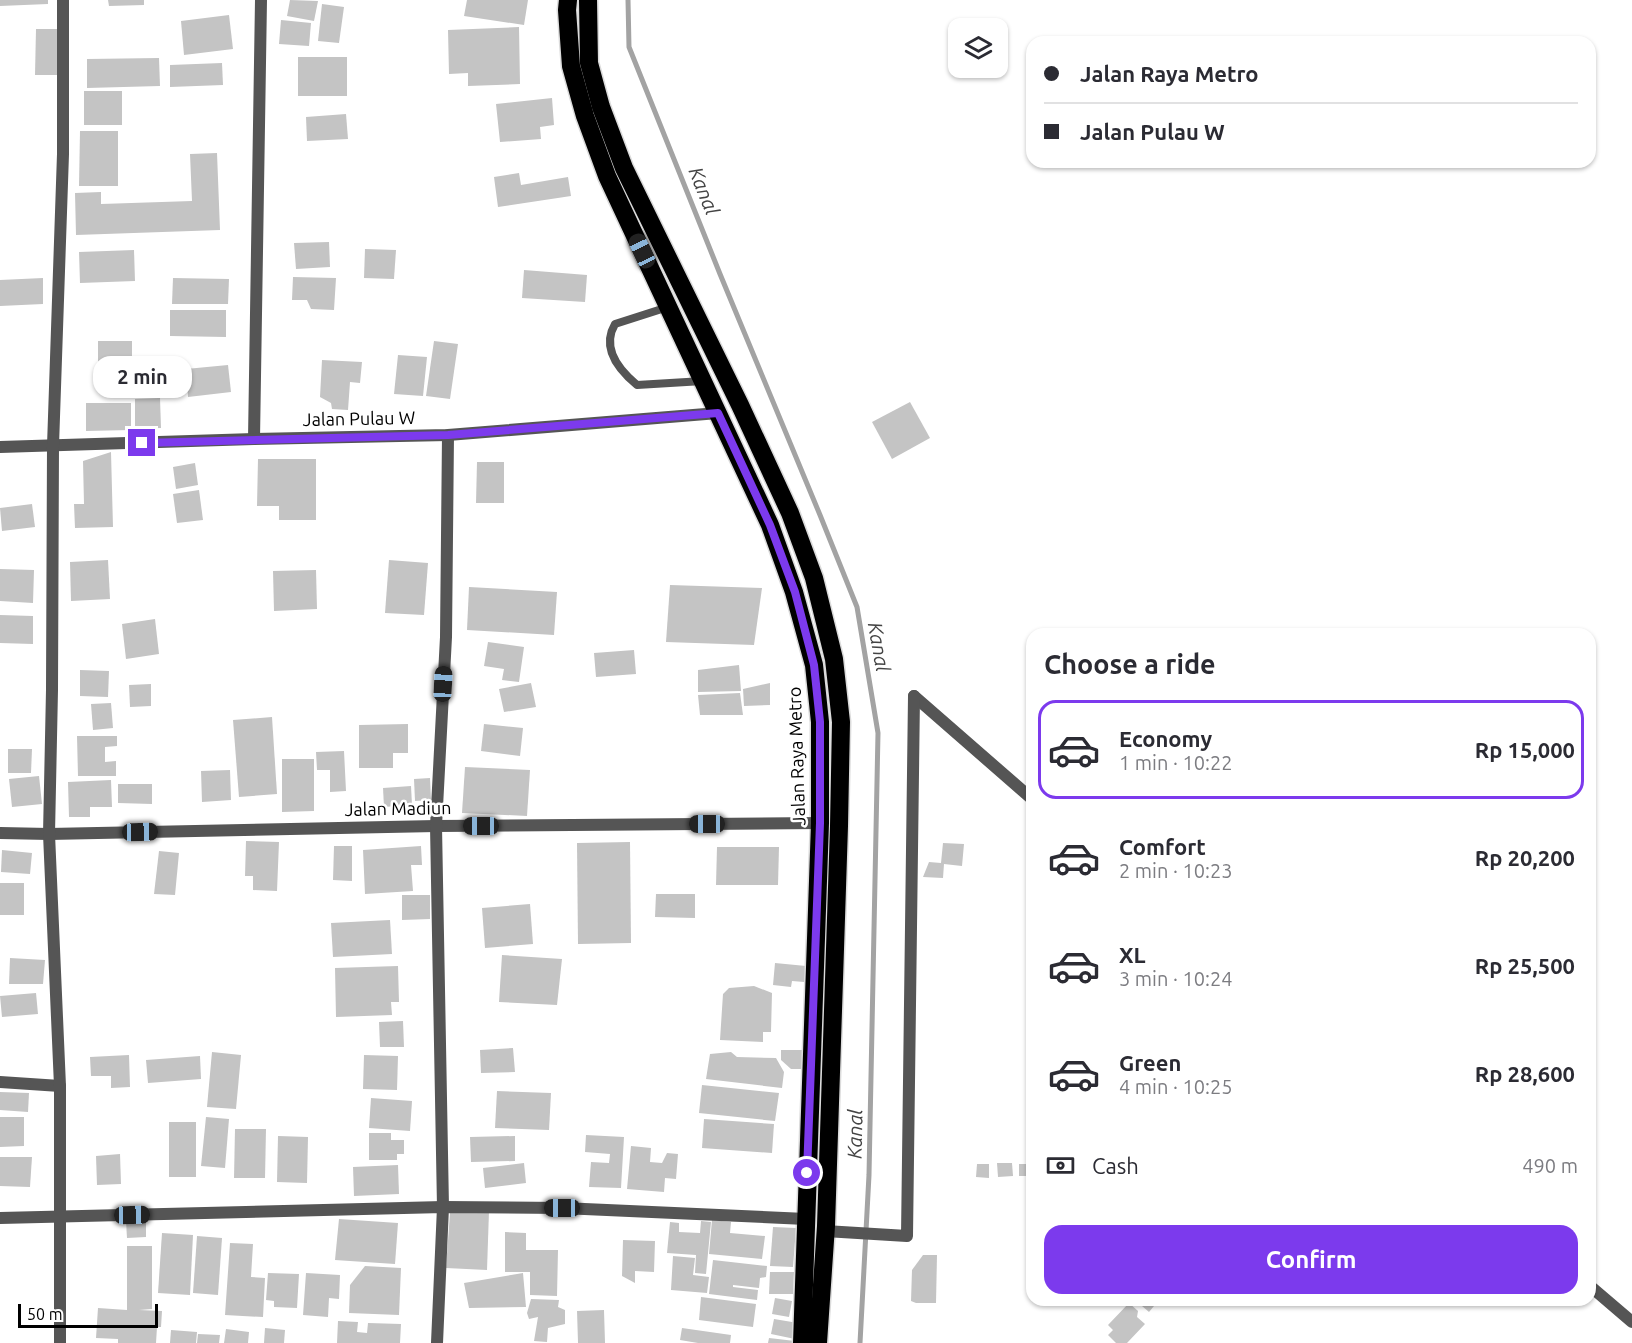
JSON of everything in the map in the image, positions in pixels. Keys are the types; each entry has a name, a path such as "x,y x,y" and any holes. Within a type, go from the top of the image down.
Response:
{"highway":[{"name":"Jalan Raya Metro","path":"568,0 571,66 585,116 607,176 770,525 795,592 814,665 820,722 820,823 802,1343"},
{"path":"588,0 589,63 601,107 624,168 740,405 794,524 814,578 834,658 841,722 840,826 825,1231 818,1343"},
{"path":"668,307 688,299"},
{"path":"703,381 725,374"},
{"path":"718,413 740,405"}],"street":[{"path":"60,1343 60,1086 49,834 53,446 63,154 63,0"},
{"path":"254,439 261,0"},
{"name":"Jalan Pulau W","path":"0,447 448,435 718,413"},
{"path":"437,1343 443,1207 436,826 446,637 448,435"},
{"path":"825,1231 907,1236 914,696 1026,794"},
{"name":"Jalan Madiun","path":"0,833 820,823"},
{"path":"0,1082 60,1086"},
{"path":"0,1218 443,1207 562,1208 806,1219"},
{"path":"1596,1291 1632,1322"}],"lane":[{"path":"668,307 615,324 609,340 616,364 637,385 703,381"}],"building":[{"path":"0,0 48,0 48,4 0,6"},
{"path":"108,0 144,0 144,5 109,6"},
{"path":"290,0 318,1 314,21 287,16"},
{"path":"467,0 528,0 524,25 464,16"},
{"path":"322,4 344,7 339,43 318,41"},
{"path":"229,15 233,49 184,55 181,21"},
{"path":"281,20 311,23 309,46 279,44"},
{"path":"519,27 520,84 468,86 468,73 449,74 448,30"},
{"path":"36,29 59,29 59,75 35,75"},
{"path":"298,57 347,57 347,96 298,96"},
{"path":"159,58 160,86 87,88 87,59"},
{"path":"222,63 223,85 170,87 170,65"},
{"path":"84,91 122,91 122,125 84,125"},
{"path":"552,98 554,125 540,127 541,139 500,142 496,104"},
{"path":"346,114 348,139 307,141 306,117"},
{"path":"80,131 118,131 118,186 79,186"},
{"path":"217,153 220,230 76,235 75,193 101,192 101,204 192,201 190,154"},
{"path":"519,173 521,185 568,177 571,196 498,207 494,177"},
{"path":"329,242 330,267 296,269 294,243"},
{"path":"365,249 396,250 394,279 364,278"},
{"path":"134,250 135,281 80,283 79,252"},
{"path":"524,270 587,275 585,302 522,298"},
{"path":"293,277 336,278 334,310 311,309 307,300 292,300"},
{"path":"43,278 43,304 0,306 0,280"},
{"path":"173,278 229,279 228,304 172,304"},
{"path":"170,310 226,310 226,337 170,336"},
{"path":"98,341 132,341 132,368 98,369"},
{"path":"434,341 458,344 450,399 426,396"},
{"path":"398,355 427,357 423,396 394,394"},
{"path":"322,360 362,362 360,383 350,382 348,410 332,409 331,403 320,397"},
{"path":"228,365 231,392 188,397 186,369"},
{"path":"160,398 161,428 135,429 135,399"},
{"path":"910,402 930,438 892,459 872,422"},
{"path":"86,403 131,403 131,430 86,431"},
{"path":"111,452 113,527 75,528 74,504 84,504 83,461"},
{"path":"258,459 316,459 316,520 279,520 279,506 257,506"},
{"path":"477,462 504,462 504,503 476,503"},
{"path":"195,463 198,485 176,489 173,467"},
{"path":"199,490 203,520 177,523 173,494"},
{"path":"32,504 35,527 2,531 0,508"},
{"path":"108,560 110,599 71,601 70,562"},
{"path":"389,560 428,563 424,615 385,613"},
{"path":"0,569 34,570 33,603 0,601"},
{"path":"316,570 317,609 274,611 273,571"},
{"path":"670,585 762,588 754,645 666,642"},
{"path":"469,587 557,592 554,635 467,630"},
{"path":"0,615 33,616 33,644 0,643"},
{"path":"155,619 159,654 126,659 122,624"},
{"path":"488,642 524,647 519,682 502,680 504,669 484,666"},
{"path":"634,650 636,674 596,677 594,653"},
{"path":"739,665 741,691 698,692 698,670"},
{"path":"80,670 109,671 108,697 80,696"},
{"path":"531,683 536,707 504,712 499,689"},
{"path":"770,683 770,705 744,706 743,689"},
{"path":"151,684 151,706 130,707 129,685"},
{"path":"740,693 743,715 700,715 698,695"},
{"path":"111,703 113,728 93,730 91,704"},
{"path":"272,717 277,794 239,797 233,720"},
{"path":"408,724 408,753 393,753 393,768 359,768 359,725"},
{"path":"484,724 523,728 520,756 481,751"},
{"path":"77,736 117,736 117,746 105,747 105,762 116,761 116,776 78,776"},
{"path":"8,749 32,749 31,773 8,773"},
{"path":"344,751 346,791 330,792 330,770 317,770 316,752"},
{"path":"282,759 314,759 314,811 282,812"},
{"path":"465,767 530,770 527,816 462,813"},
{"path":"230,770 231,800 202,802 201,771"},
{"path":"39,776 42,804 12,807 9,779"},
{"path":"430,778 431,800 415,801 414,779"},
{"path":"111,780 112,807 90,807 90,817 69,817 68,782"},
{"path":"118,784 152,784 152,804 118,803"},
{"path":"411,786 412,805 384,807 383,788"},
{"path":"246,841 279,842 277,891 253,890 253,876 245,876"},
{"path":"630,842 631,943 578,944 577,843"},
{"path":"943,843 964,844 962,866 944,864 943,878 923,877 929,862 941,863"},
{"path":"334,846 352,846 352,881 333,880"},
{"path":"421,846 422,865 411,865 413,891 365,894 363,850"},
{"path":"717,847 779,847 778,885 716,885"},
{"path":"2,850 32,853 30,874 1,872"},
{"path":"159,851 179,853 175,895 154,894"},
{"path":"0,883 24,883 24,915 0,915"},
{"path":"656,894 695,894 695,918 655,917"},
{"path":"402,895 430,895 430,919 402,920"},
{"path":"530,904 533,944 485,948 482,908"},
{"path":"390,920 392,954 333,957 331,923"},
{"path":"502,955 562,959 557,1005 499,1002"},
{"path":"10,958 45,960 43,984 9,984"},
{"path":"775,963 806,966 804,982 792,981 791,987 773,985"},
{"path":"398,966 399,1002 391,1002 392,1015 336,1017 335,968"},
{"path":"754,986 772,993 771,1032 763,1032 763,1042 720,1040 723,994 729,988"},
{"path":"36,993 38,1014 2,1017 0,996"},
{"path":"403,1021 404,1047 380,1047 379,1022"},
{"path":"513,1048 515,1072 481,1073 480,1050"},
{"path":"781,1050 802,1050 802,1069 791,1069 781,1060"},
{"path":"212,1052 241,1055 236,1109 207,1107"},
{"path":"731,1052 737,1057 776,1058 784,1072 782,1088 706,1079 710,1054"},
{"path":"129,1055 130,1087 111,1088 111,1076 91,1076 90,1057"},
{"path":"364,1055 398,1056 397,1090 363,1089"},
{"path":"200,1056 201,1079 148,1083 146,1060"},
{"path":"702,1085 779,1093 775,1121 699,1113"},
{"path":"497,1091 551,1093 549,1130 495,1128"},
{"path":"0,1092 29,1093 28,1112 0,1110"},
{"path":"371,1098 412,1101 410,1131 369,1128"},
{"path":"0,1117 24,1117 24,1146 0,1147"},
{"path":"206,1117 229,1119 225,1168 201,1166"},
{"path":"704,1119 774,1124 772,1153 702,1148"},
{"path":"169,1122 196,1122 196,1177 169,1177"},
{"path":"235,1129 266,1129 265,1178 234,1178"},
{"path":"369,1133 391,1133 391,1140 404,1140 404,1154 397,1154 397,1160 369,1160"},
{"path":"586,1135 624,1137 621,1188 589,1187 591,1162 609,1163 610,1154 585,1152"},
{"path":"278,1136 308,1137 307,1183 277,1182"},
{"path":"515,1136 515,1161 471,1162 470,1137"},
{"path":"631,1146 651,1148 650,1162 662,1163 667,1153 678,1154 676,1179 665,1178 664,1192 627,1189"},
{"path":"120,1154 121,1184 97,1185 96,1156"},
{"path":"0,1157 32,1157 30,1187 0,1186"},
{"path":"524,1163 526,1183 485,1188 483,1168"},
{"path":"997,1163 1012,1163 1013,1176 998,1177"},
{"path":"977,1164 989,1164 989,1178 976,1177"},
{"path":"1019,1164 1026,1164 1026,1176 1019,1176"},
{"path":"398,1165 399,1194 354,1196 353,1167"},
{"path":"489,1211 487,1270 446,1268 450,1213"},
{"path":"339,1219 398,1223 395,1264 335,1260"},
{"path":"146,1220 146,1237 127,1238 126,1221"},
{"path":"712,1220 731,1222 730,1233 765,1236 762,1259 709,1254"},
{"path":"701,1221 711,1222 706,1274 695,1273 696,1255 667,1253 670,1222 679,1223 679,1232 700,1233"},
{"path":"773,1227 796,1228 793,1267 770,1266"},
{"path":"505,1232 526,1233 526,1250 558,1250 557,1296 530,1295 530,1272 505,1272"},
{"path":"162,1233 193,1235 190,1295 158,1293"},
{"path":"197,1236 222,1238 218,1295 193,1293"},
{"path":"623,1240 655,1241 654,1272 635,1271 635,1283 622,1276"},
{"path":"230,1243 253,1244 251,1277 265,1278 263,1317 225,1315"},
{"path":"127,1246 152,1246 152,1309 139,1310 162,1311 161,1327 157,1327 156,1343 118,1343 118,1339 96,1338 98,1308 127,1310"},
{"path":"923,1255 937,1255 936,1303 911,1301 912,1270"},
{"path":"673,1256 695,1258 693,1275 709,1277 707,1293 671,1290"},
{"path":"713,1260 767,1266 766,1277 760,1278 759,1288 733,1285 733,1287 758,1290 757,1300 709,1294"},
{"path":"365,1266 401,1268 399,1315 349,1313 350,1285"},
{"path":"770,1272 794,1272 793,1294 769,1294"},
{"path":"268,1273 299,1274 297,1308 274,1307 274,1301 266,1300"},
{"path":"306,1273 340,1275 339,1299 329,1298 328,1317 303,1315"},
{"path":"523,1273 526,1307 469,1308 464,1283"},
{"path":"701,1297 756,1304 753,1327 699,1320"},
{"path":"775,1298 792,1301 789,1317 772,1314"},
{"path":"531,1299 559,1300 558,1307 565,1310 565,1324 548,1328 547,1342 534,1341 538,1317 529,1319 527,1313"},
{"path":"1126,1306 1132,1306 1138,1311 1137,1317 1145,1324 1127,1343 1116,1343 1108,1335 1113,1330 1108,1325"},
{"path":"1142,1306 1154,1306 1149,1312"},
{"path":"604,1310 605,1343 578,1343 577,1311"},
{"path":"774,1319 798,1323 795,1339 771,1334"},
{"path":"338,1321 358,1322 357,1332 367,1333 368,1323 401,1324 400,1343 337,1343"},
{"path":"265,1328 285,1330 284,1343 264,1343"},
{"path":"682,1328 731,1335 730,1343 698,1343 680,1340"},
{"path":"226,1329 249,1332 248,1343 224,1343"},
{"path":"171,1330 197,1332 196,1343 170,1343"},
{"path":"198,1334 220,1335 219,1343 197,1343"},
{"path":"769,1338 795,1341 795,1343 768,1343"}],"waterway":[{"name":"Kanal","path":"628,0 629,47 857,607 878,733 869,1175 860,1343"}],"route":[{"path":"142,443 448,435 718,413 770,525 795,592 814,665 820,722 820,823 807,1173"}]}
